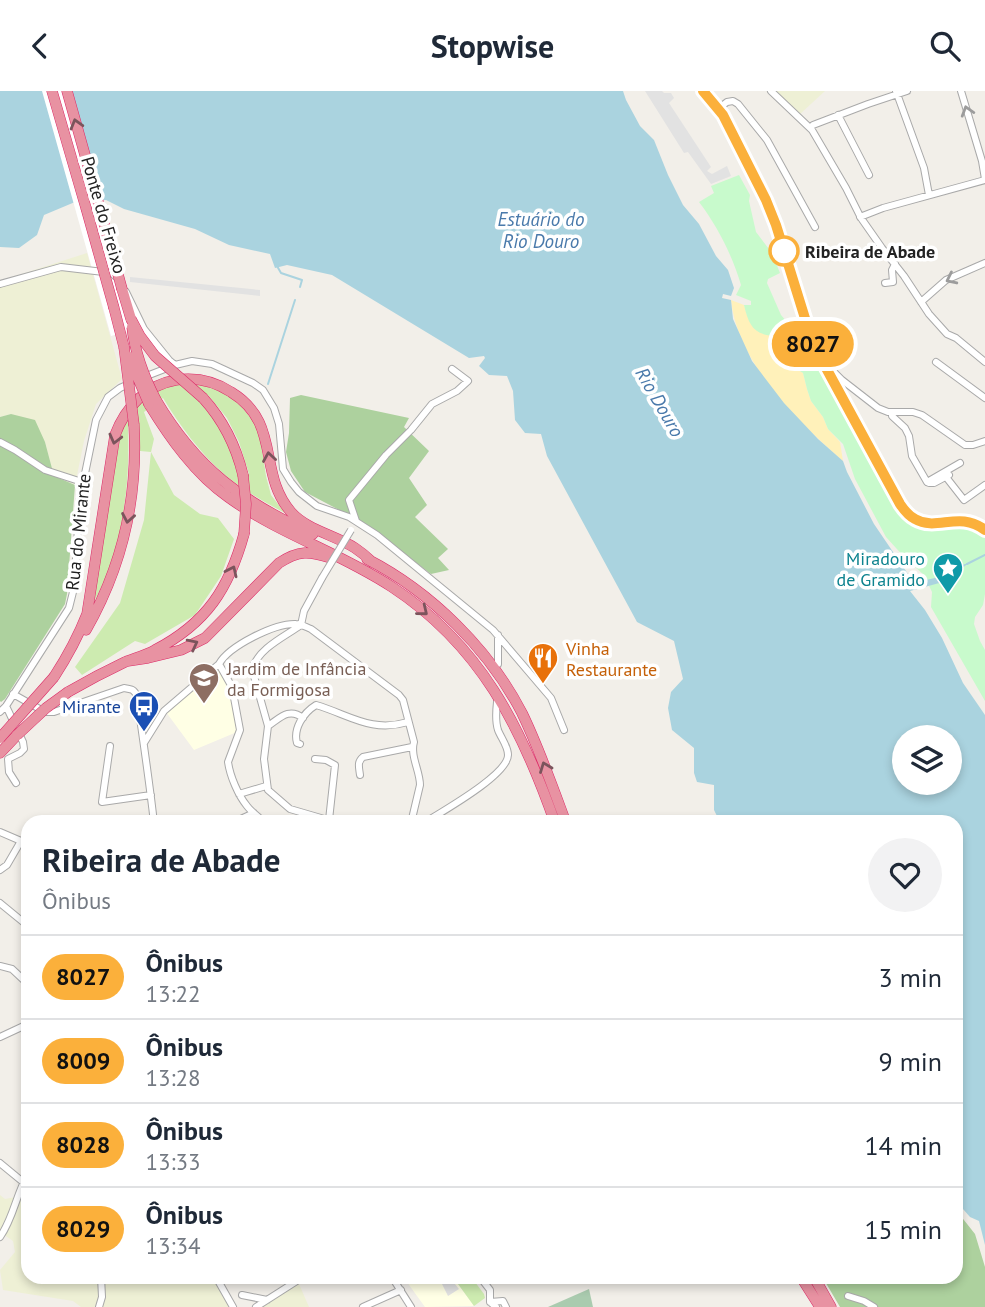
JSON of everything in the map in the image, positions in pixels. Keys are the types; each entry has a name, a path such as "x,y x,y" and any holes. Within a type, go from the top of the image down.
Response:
{"highway":[{"name":"Ponte do Freixo","path":"52,91 124,347"},
{"name":"Ponte do Freixo","path":"66,91 131,319"},
{"path":"131,319 134,344 153,402"},
{"path":"0,753 31,721 68,692 154,650 191,627 213,604 237,561 244,534 246,504 243,475 234,446 225,427 203,398 155,356 131,319"},
{"path":"124,347 153,402 195,454 222,482 370,567 400,579 435,605 470,639 497,673 522,713 563,815"},
{"path":"68,656 98,609 121,548 132,494 134,425 124,347"},
{"path":"0,738 54,677 80,633 87,614 111,456 119,424 137,400 160,385 171,381 206,380 221,385 240,397 261,424 267,440 275,488 292,514 356,549 370,567 461,646 487,678 525,745 552,815"},
{"path":"128,661 181,650 205,638 279,563 291,555 315,553 370,567"},
{"path":"805,1284 820,1307"},
{"path":"818,1284 831,1307"}],"main road":[{"path":"703,91 727,123 766,200 813,344 900,504 918,521 928,523 963,520 985,530"}],"street":[{"path":"771,91 812,130 860,217 940,328 985,362"},
{"path":"813,125 907,91"},
{"path":"860,217 883,208 985,180 961,91"},
{"path":"897,93 924,168 929,195"},
{"path":"718,109 727,102 738,104 767,141 815,227"},
{"path":"838,115 869,175"},
{"path":"976,142 985,141"},
{"path":"921,302 946,280 985,263"},
{"path":"885,283 893,282 892,270 895,264"},
{"path":"0,284 61,267 112,273 130,297 144,329 175,365"},
{"name":"Rua do Mirante","path":"3,709 69,608 74,588 82,482 96,419 108,397 120,388 175,365 192,361 212,364 263,390 274,408 279,424 283,468 299,492 317,506 349,517 377,535 498,635 551,698 564,730"},
{"path":"936,362 985,398"},
{"path":"824,367 828,366 882,411 922,415 965,445 973,446 985,441"},
{"path":"311,815 290,809 272,795 266,786 264,759 268,726 252,669 254,662 265,649 301,625 304,611 356,521 349,500 432,404 457,391 468,381 452,369"},
{"path":"892,412 892,416 905,428 912,456 927,482"},
{"path":"0,443 45,470 82,482"},
{"path":"927,482 960,463"},
{"path":"927,482 934,483 948,476 964,500 985,485"},
{"path":"144,743 164,711 219,664 235,646 278,627 301,625 312,629 403,700 414,742 412,747 420,785 413,815"},
{"path":"498,635 498,664"},
{"path":"219,664 232,687 240,730 228,762 239,794 254,813"},
{"path":"13,694 45,712 54,712 124,688 136,692 153,815"},
{"path":"437,815 467,796 504,767 508,752 497,728 497,702"},
{"path":"300,744 295,737 296,731 311,707 316,705 373,726 395,726 408,722"},
{"path":"3,709 23,742 20,753 8,759 9,772 16,783"},
{"path":"268,726 289,713 303,718"},
{"path":"110,746 102,802 151,795"},
{"path":"360,775 358,764 363,757 412,747"},
{"path":"316,759 335,765 330,815"},
{"path":"239,794 266,786"},
{"path":"247,815 254,813"},
{"path":"0,832 21,841 7,865 0,870"},
{"path":"0,903 21,920"},
{"path":"0,966 12,969 21,977"},
{"path":"0,1037 21,1027"},
{"path":"0,1163 21,1180"},
{"path":"0,1237 9,1223 21,1188"},
{"path":"99,1307 102,1284"},
{"path":"220,1284 233,1307"},
{"path":"256,1307 292,1284"},
{"path":"397,1284 411,1307"},
{"path":"485,1284 490,1290 490,1305 503,1301 506,1307"},
{"path":"363,1307 401,1290"},
{"path":"242,1295 267,1300"},
{"path":"848,1296 874,1307"}],"shaded area":[{"path":"645,91 671,93 674,98 669,103 711,167 707,171 712,174 727,166 731,176 711,184 688,152 684,153"},
{"path":"774,91 825,91 799,115"},
{"path":"87,253 122,379 96,404 84,441 75,485 54,476 45,442 11,414 0,417 0,281"},
{"path":"130,277 260,290 260,296 130,282"},
{"name":"Jardim de Infância da Formigosa","path":"217,669 229,685 239,729 194,750 166,712"},
{"path":"21,1190 21,1284 218,1284 235,1307 81,1307 73,1301 3,1290 0,1270 15,1252 13,1241 0,1232 0,1195 5,1199 16,1197"},
{"path":"299,1284 309,1307 261,1307"},
{"path":"408,1284 458,1284 474,1306 425,1307"},
{"path":"442,1284 455,1284 459,1289 448,1296"},
{"path":"589,1289 593,1307 548,1307"}],"green space":[{"path":"739,175 750,195 756,232 772,253 780,273 768,279 767,283 781,315 816,360 901,516 919,526 964,525 985,535 985,594 974,624 985,650 985,701 931,607 932,592 924,575 886,537 855,479 843,444 828,429 811,401 803,373 785,358 778,336 770,336 754,329 744,305 751,305 751,301 736,295 741,285 733,263 718,231 699,202 714,193 711,186"},
{"path":"199,383 234,397 253,421 260,435 271,495 285,513 246,491 216,467 191,439 163,398 144,412 154,439 151,452 140,451 139,425 128,427 127,483 122,521 113,557 93,604 117,441 136,406 160,388","holes":["208,395 227,418 239,442 249,474 236,468 222,433 200,402"]},
{"path":"301,395 409,418 404,427 429,451 409,478 427,505 415,517 448,549 438,558 449,570 431,574 362,522 305,492 291,471 286,452 290,398"},
{"path":"11,414 35,420 45,442 54,476 75,485 65,604 1,702 0,417"},
{"path":"151,452 174,495 200,514 218,518 234,539 221,576 195,615 145,644 135,641 82,675 75,667 120,603 144,520"},
{"path":"963,1219 975,1234 985,1267 985,1307 840,1307 827,1284 963,1284"},
{"path":"458,1284 476,1284 484,1294 485,1298 474,1306"}],"sand":[{"path":"731,300 744,305 747,315 778,336 788,363 803,373 811,401 828,429 840,442 843,461 789,410 757,368 736,323"}],"water":[{"name":"Estuário do Rio Douro","path":"0,91 623,91 640,126 654,140 683,205 699,224 716,256 728,270 734,288 731,296 723,294 722,298 731,300 733,319 752,361 784,403 843,461 874,524 909,579 936,578 969,563 943,582 910,591 942,638 963,683 985,715 985,1245 979,1221 970,1217 963,1209 963,815 716,815 714,785 697,782 694,773 694,748 672,730 668,708 671,692 683,679 674,641 637,622 547,456 541,434 525,433 515,420 513,391 507,376 489,375 479,366 484,356 469,358 332,275 287,265 275,268 270,254 229,245 195,229 124,209 106,200 75,202 44,215 37,235 19,248 0,247"}],"pier":[{"path":"42,91 71,91 136,322 140,328 111,336"}],"waterway":[{"path":"277,266 281,273 302,280 300,287"},
{"path":"268,384 295,300"},
{"name":"Ribeira de Abade","path":"967,564 985,555"}],"bus line":[{"name":"8027","path":"703,91 723,115 766,200 813,344 900,504 918,521 928,523 963,520 985,530"}],"place":[{"name":"Ribeira de Abade","path":"784,251"},
{"name":"Miradouro de Gramido","path":"948,595"},
{"name":"Vinha Restaurante","path":"543,685"},
{"name":"Jardim de Infância da Formigosa","path":"204,705"},
{"name":"Mirante","path":"144,733"}],"water label":[{"name":"Rio Douro","path":"660,402"}]}
